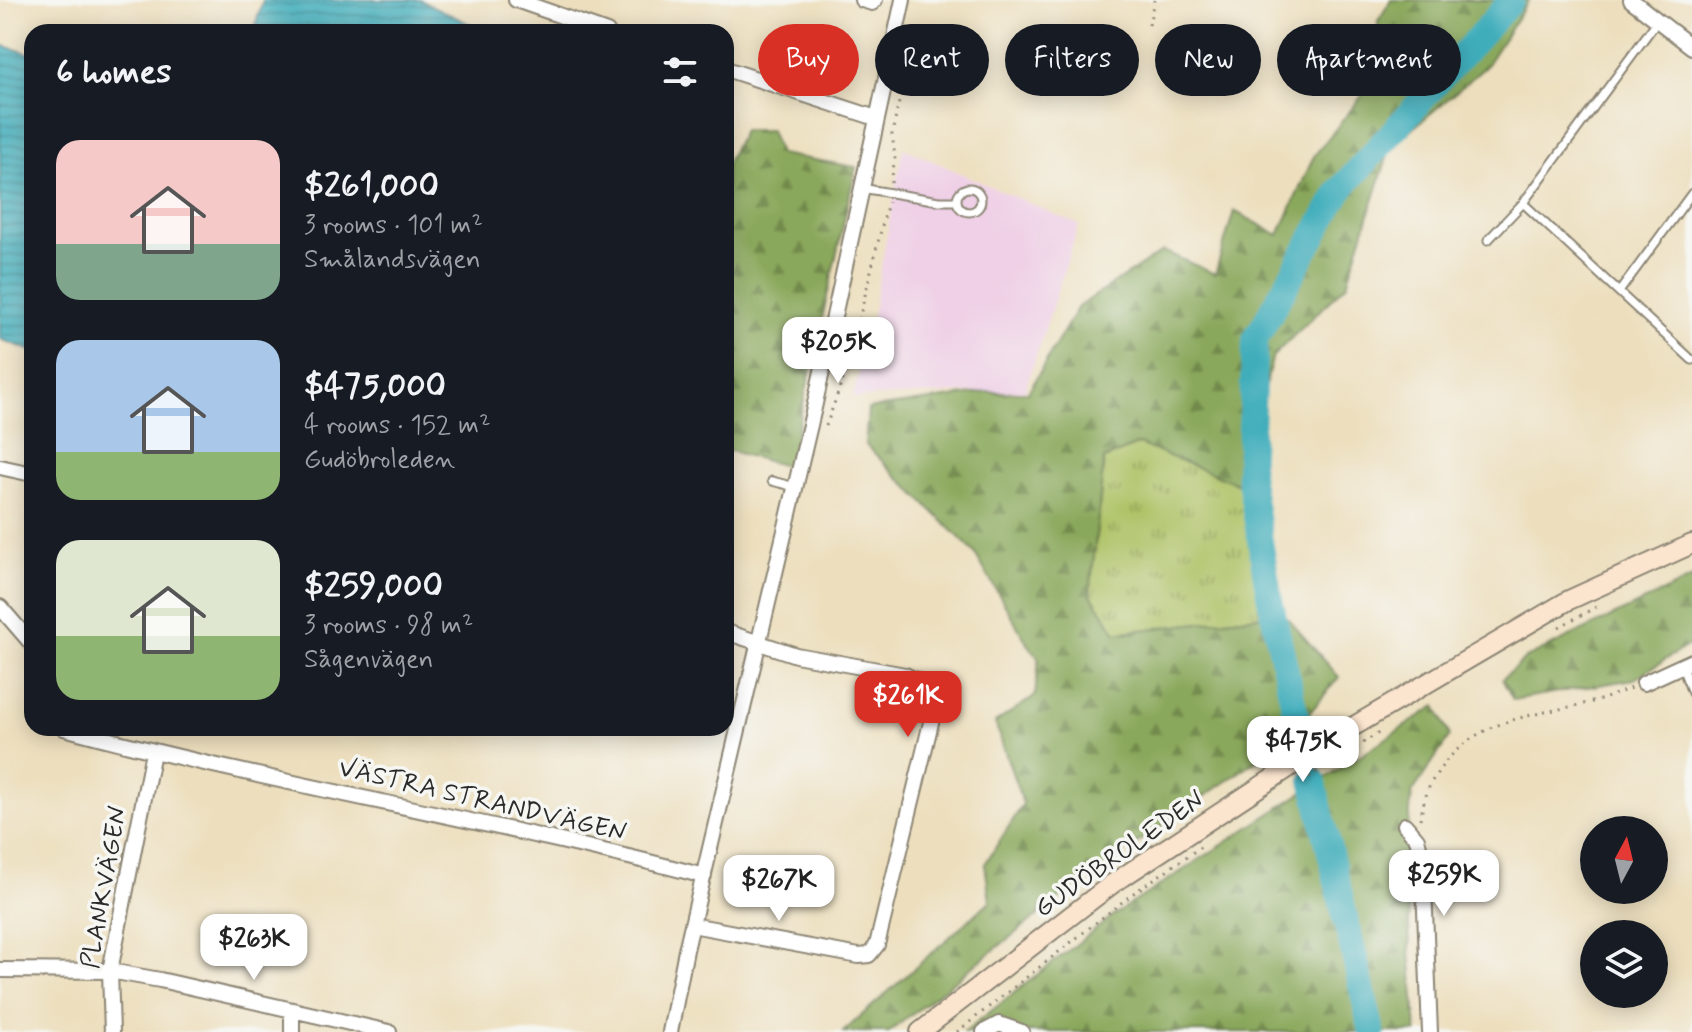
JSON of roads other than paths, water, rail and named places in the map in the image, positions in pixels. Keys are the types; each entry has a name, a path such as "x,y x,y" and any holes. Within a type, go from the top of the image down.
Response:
{"main road":[{"name":"GUDÖBROLEDEN","path":"920,1032 1112,884 1337,736 1569,600 1692,544"}],"street":[{"path":"516,0 584,24"},
{"path":"862,0 872,3 875,0"},
{"path":"670,1032 903,0"},
{"path":"1631,0 1692,47"},
{"path":"734,72 876,118"},
{"path":"0,467 24,472"},
{"path":"0,607 24,635"},
{"path":"692,925 859,956 869,955 877,945 935,706 924,684 905,675 796,655 734,635"},
{"path":"1644,683 1687,664"},
{"name":"VÄSTRA STRANDVÄGEN","path":"94,736 153,752 536,834 704,876"},
{"name":"PLANKVÄGEN","path":"112,1032 110,971 153,752"},
{"path":"1405,825 1417,839 1423,862 1430,1032"},
{"path":"0,970 110,971 389,1032"},
{"path":"292,1010 292,1032"},
{"path":"984,1032 999,1024 1022,1032"}],"lane":[{"path":"1488,240 1523,203 1658,20"},
{"path":"861,188 939,201 957,201"},
{"path":"1619,292 1692,193"},
{"path":"1523,203 1692,360"},
{"path":"772,481 795,487"},
{"path":"1687,664 1692,693"}],"water":[{"path":"263,0 420,0 470,24 256,24"},
{"path":"0,45 24,52 24,348 0,339"}],"waterway":[{"path":"1302,743 1269,595 1249,474 1255,340 1340,190 1512,0"},
{"path":"1313,780 1372,1032"}]}
